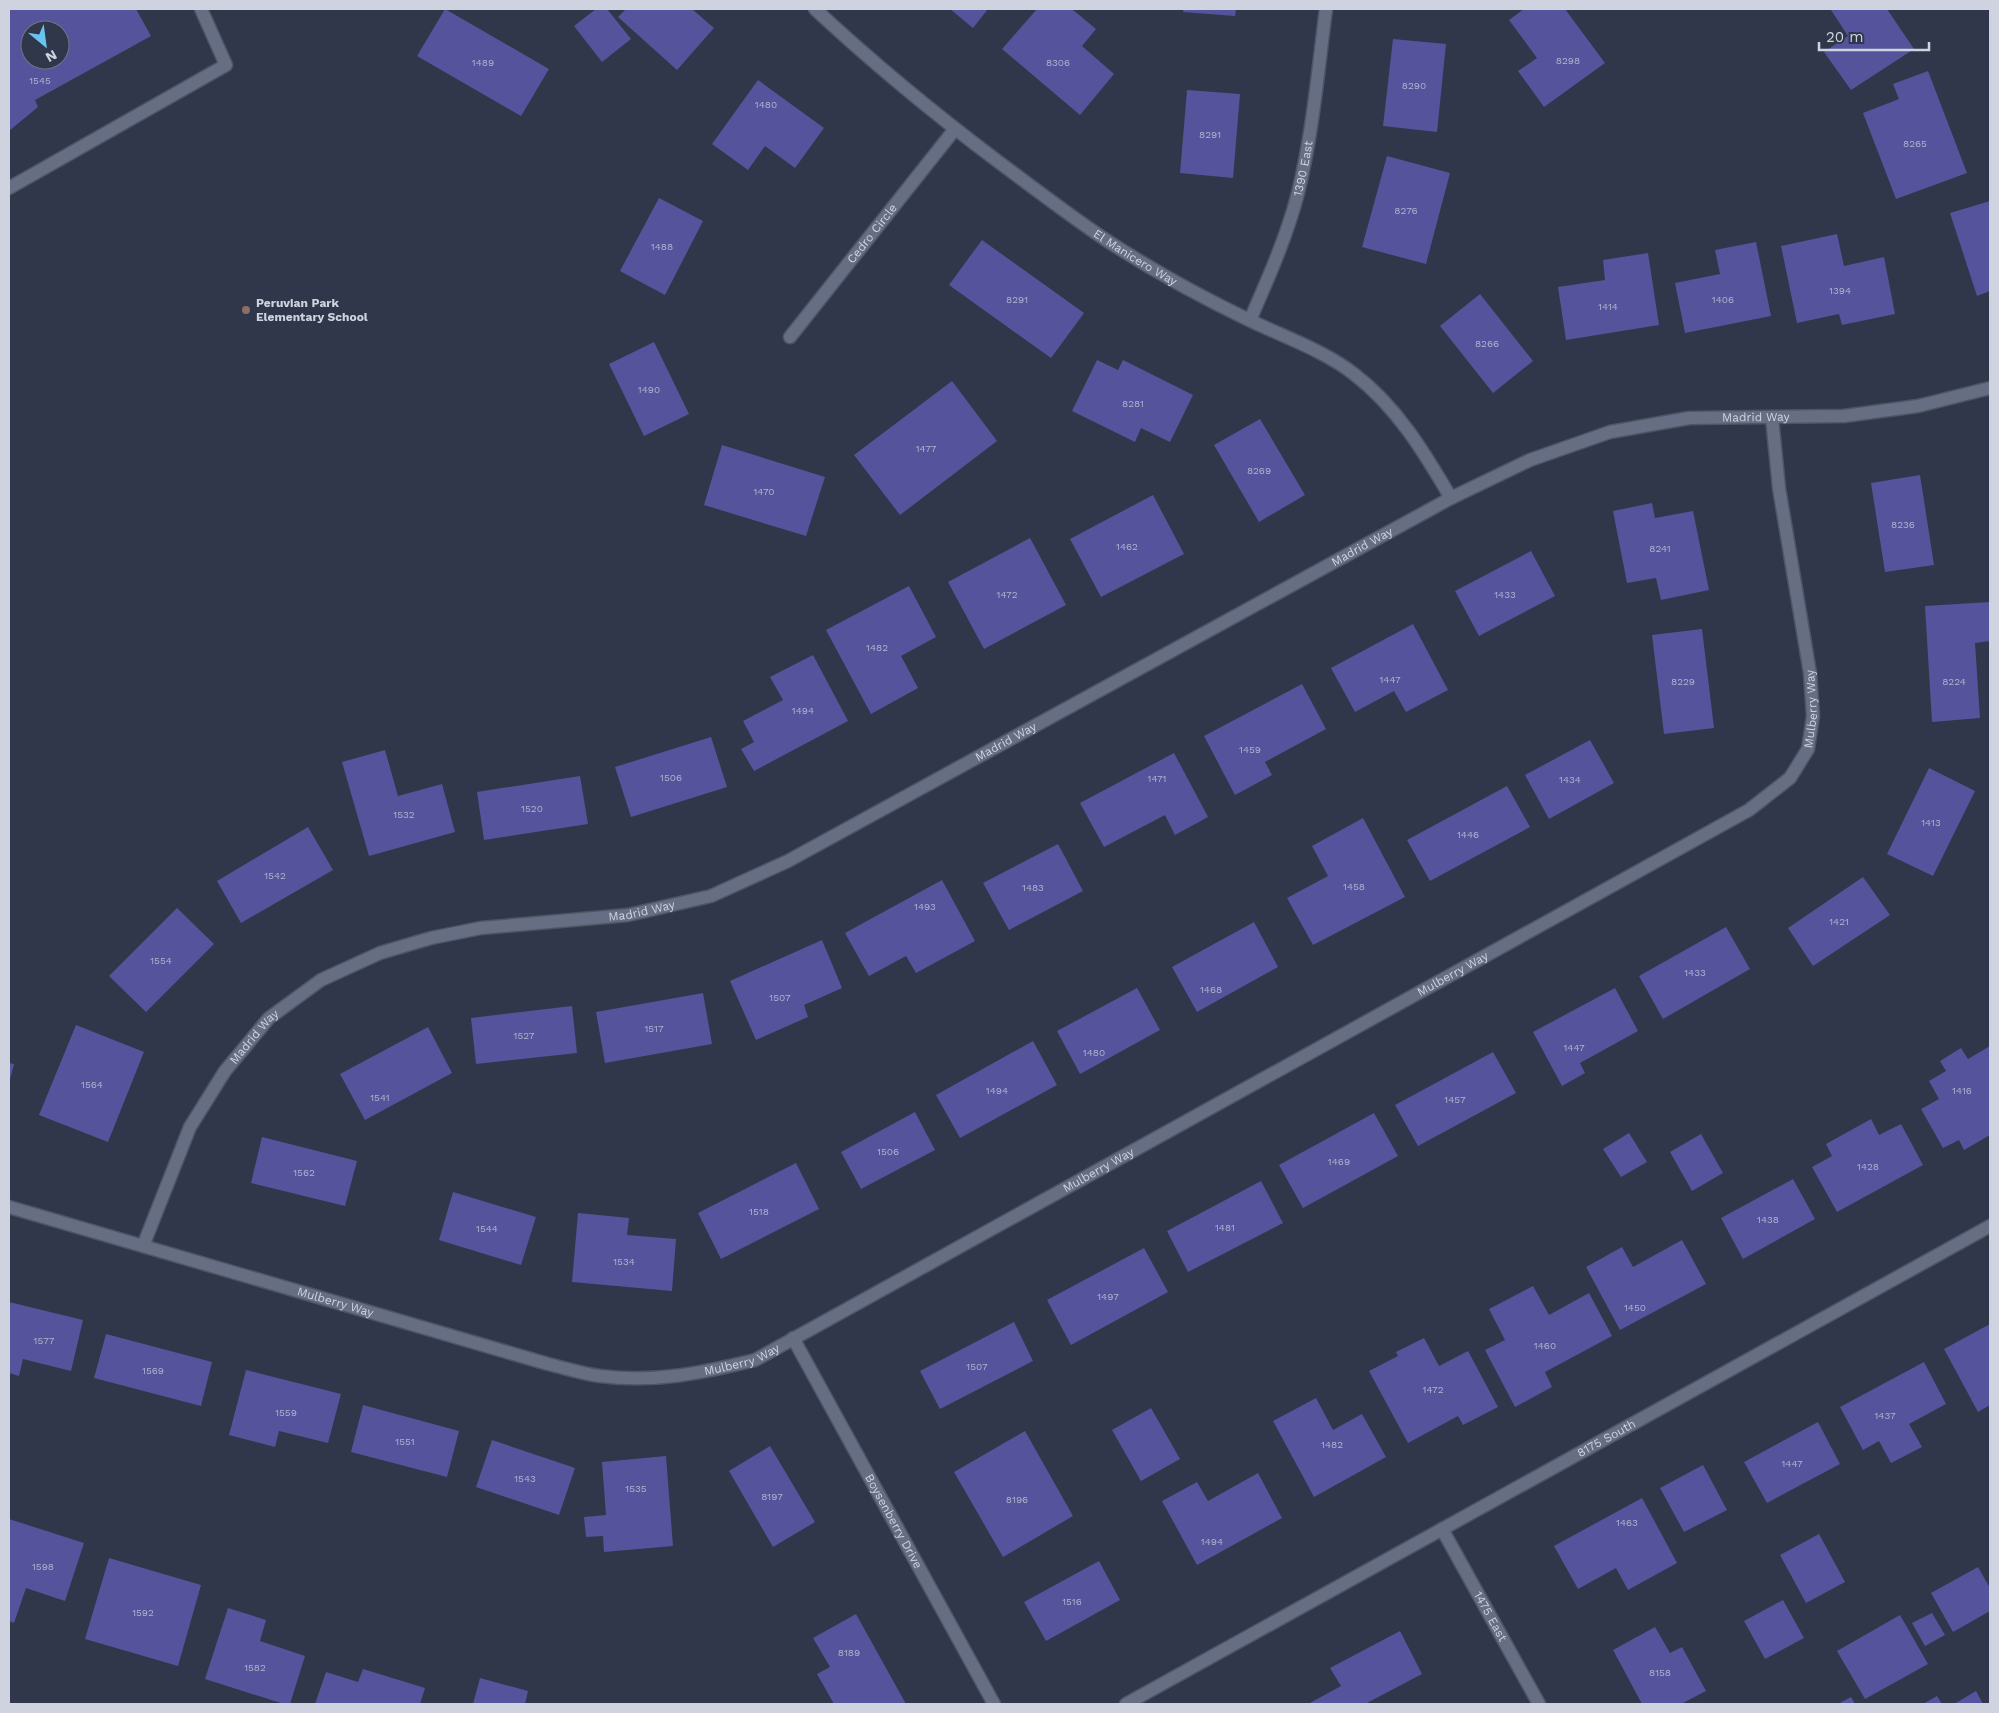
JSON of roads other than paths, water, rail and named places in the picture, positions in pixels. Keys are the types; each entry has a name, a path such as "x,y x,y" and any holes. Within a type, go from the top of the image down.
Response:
{"street":[{"path":"9,188 226,65 200,9"},
{"name":"El Manicero Way","path":"815,9 955,129 1030,186 1105,239 1176,283 1250,320 1304,344 1354,373 1397,415 1420,444 1451,498"},
{"name":"1390 East","path":"1250,320 1280,248 1298,194 1311,134 1326,9"},
{"name":"Cedro Circle","path":"790,337 955,129"},
{"name":"Madrid Way","path":"143,1246 190,1127 225,1071 269,1018 321,980 380,953 431,938 481,928 628,915 711,896 788,861 1451,498 1530,460 1610,432 1689,418 1844,416 1918,406 1990,388"},
{"name":"Mulberry Way","path":"9,1207 548,1364 599,1376 652,1379 704,1372 755,1360 1749,810 1790,778 1808,750 1813,716 1810,673 1778,488 1772,418"},
{"name":"8175 South","path":"1126,1704 1990,1226"},
{"name":"Boysenberry Drive","path":"793,1338 994,1704"},
{"name":"1475 East","path":"1442,1529 1540,1704"}],"place":[{"name":"Peruvian Park Elementary School","path":"246,310"}]}
